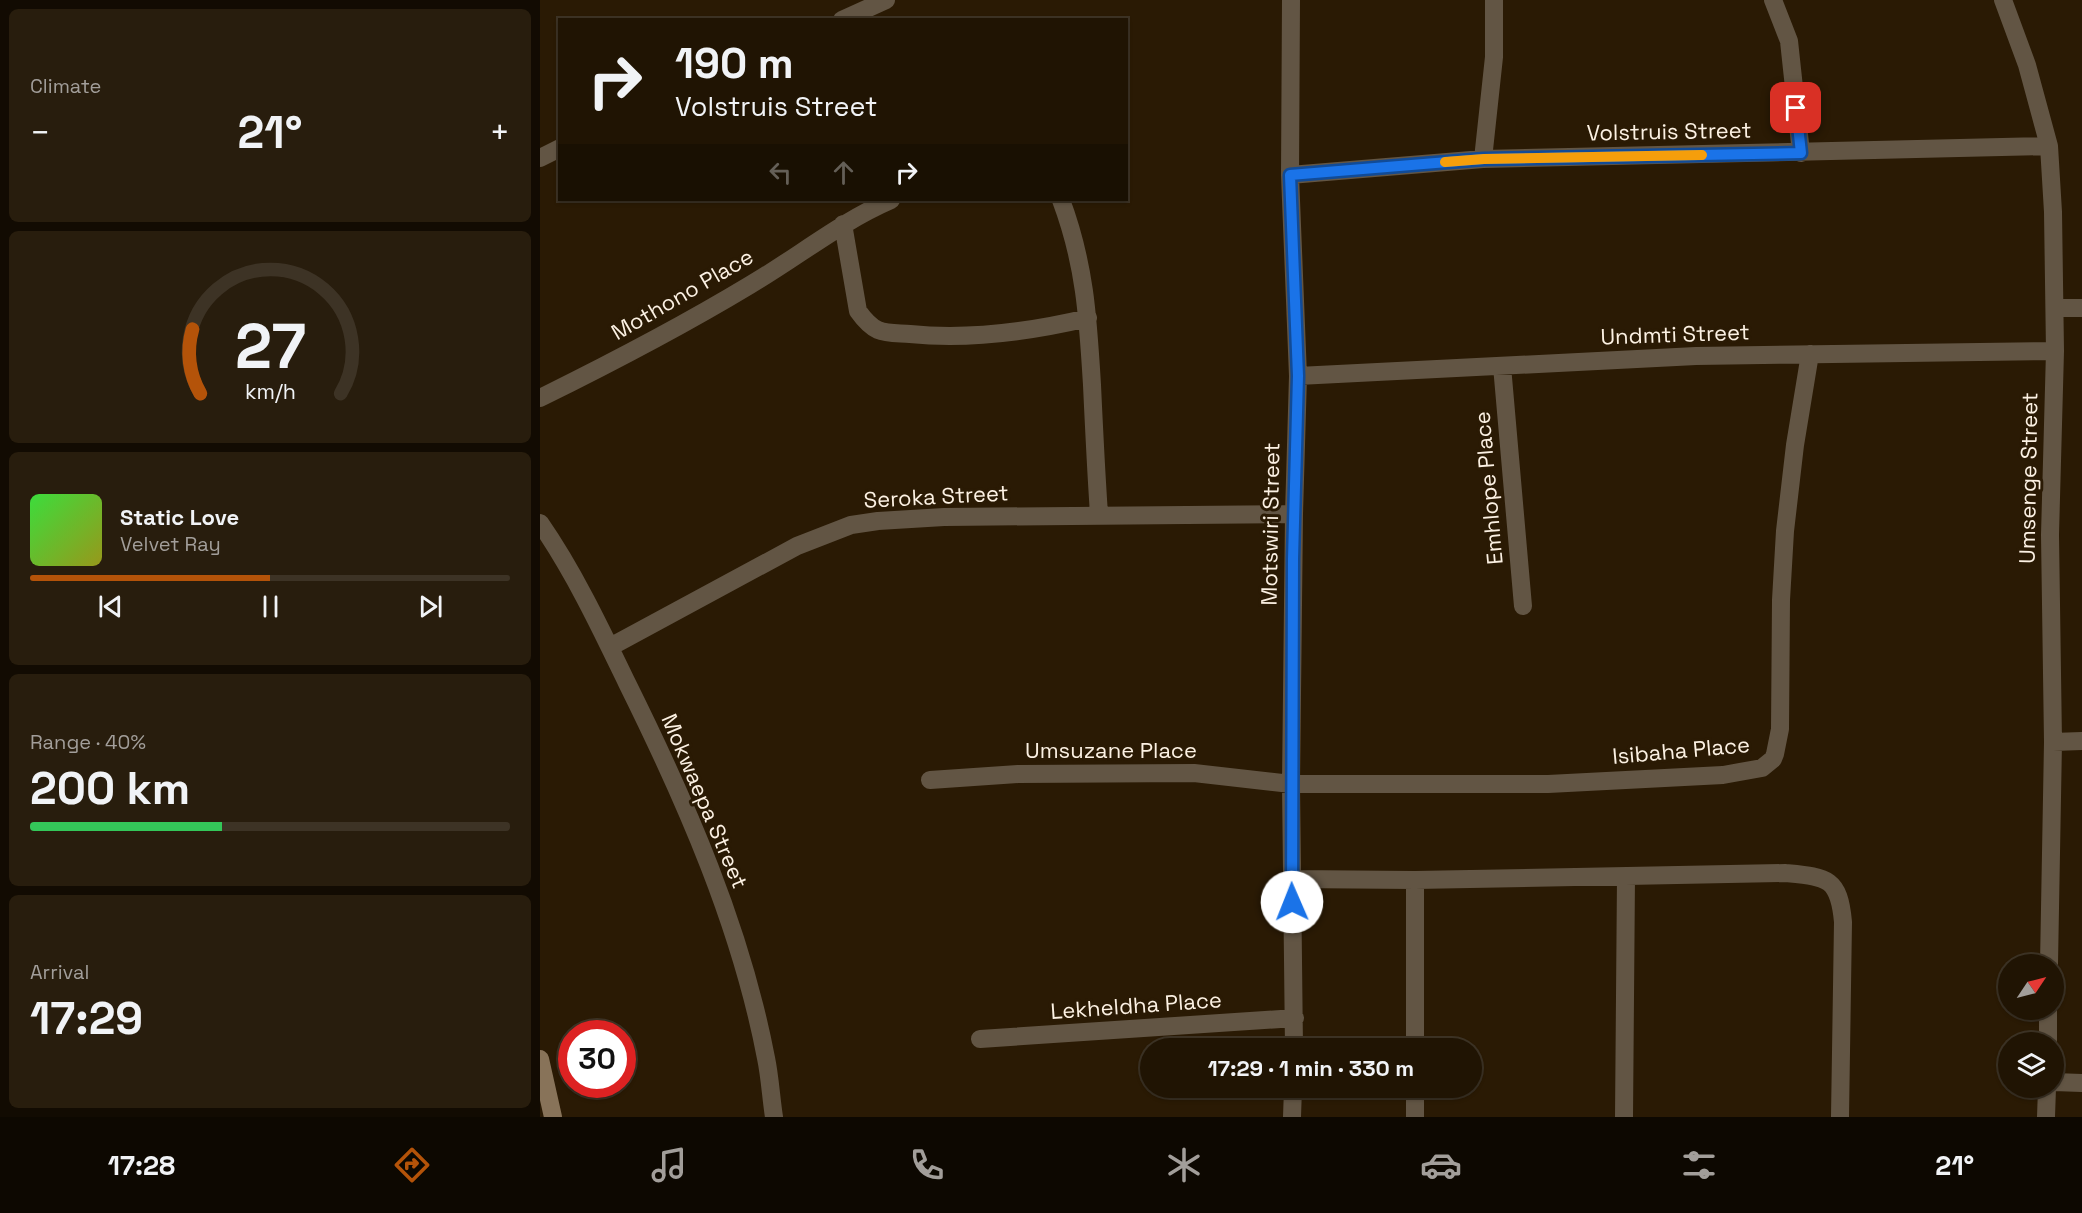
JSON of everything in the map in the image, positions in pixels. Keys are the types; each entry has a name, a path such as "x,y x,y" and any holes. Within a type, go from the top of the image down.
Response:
{"street":[{"path":"846,18 886,0"},
{"name":"Motswiri Street","path":"1291,0 1290,175 1298,376 1291,784 1294,1038"},
{"path":"1484,159 1494,57 1494,0"},
{"path":"1773,0 1789,41 1801,153"},
{"name":"Umsenge Street","path":"2003,0 2027,65 2049,146 2055,308 2050,535 2053,741 2049,954"},
{"name":"Volstruis Street","path":"1290,175 1484,159 2049,146"},
{"path":"540,158 558,149"},
{"name":"Mothono Place","path":"540,398 654,340 722,302 843,224 889,201"},
{"path":"1061,201 1072,229 1083,276 1088,318 1099,514"},
{"path":"843,224 858,311 878,330 933,336 987,335 1037,330 1088,318"},
{"path":"2055,308 2082,308"},
{"name":"Undmti Street","path":"1298,376 1696,356 2055,351"},
{"name":"Isibaha Place","path":"1291,784 1548,784 1743,772 1762,768 1768,764 1776,754 1780,729 1781,610 1785,531 1795,445 1810,354"},
{"name":"Emhlope Place","path":"1502,366 1523,606"},
{"name":"Seroka Street","path":"610,647 797,546 851,525 944,517 1294,514"},
{"name":"Mokwaepa Street","path":"540,523 553,542 610,647 661,750 698,838 727,916 753,1000 766,1060 774,1117"},
{"path":"2053,741 2082,741"},
{"name":"Umsuzane Place","path":"930,780 1018,774 1194,773 1291,784"},
{"path":"1291,879 1415,880 1785,873 1809,875 1827,881 1837,890 1843,922 1840,1117"},
{"path":"1624,1117 1626,877"},
{"path":"1415,880 1415,1038"},
{"name":"Lekheldha Place","path":"980,1039 1295,1018"},
{"path":"540,1059 553,1117"},
{"path":"2064,1082 2082,1083"},
{"path":"1292,1117 1293,1098"},
{"path":"1415,1098 1415,1117"},
{"path":"2046,1117 2047,1098"}],"slow traffic":[{"path":"1445,162 1484,159 1702,155"}],"route":[{"path":"1292,902 1293,559 1298,376 1290,175 1484,159 1801,153 1796,108"}]}
